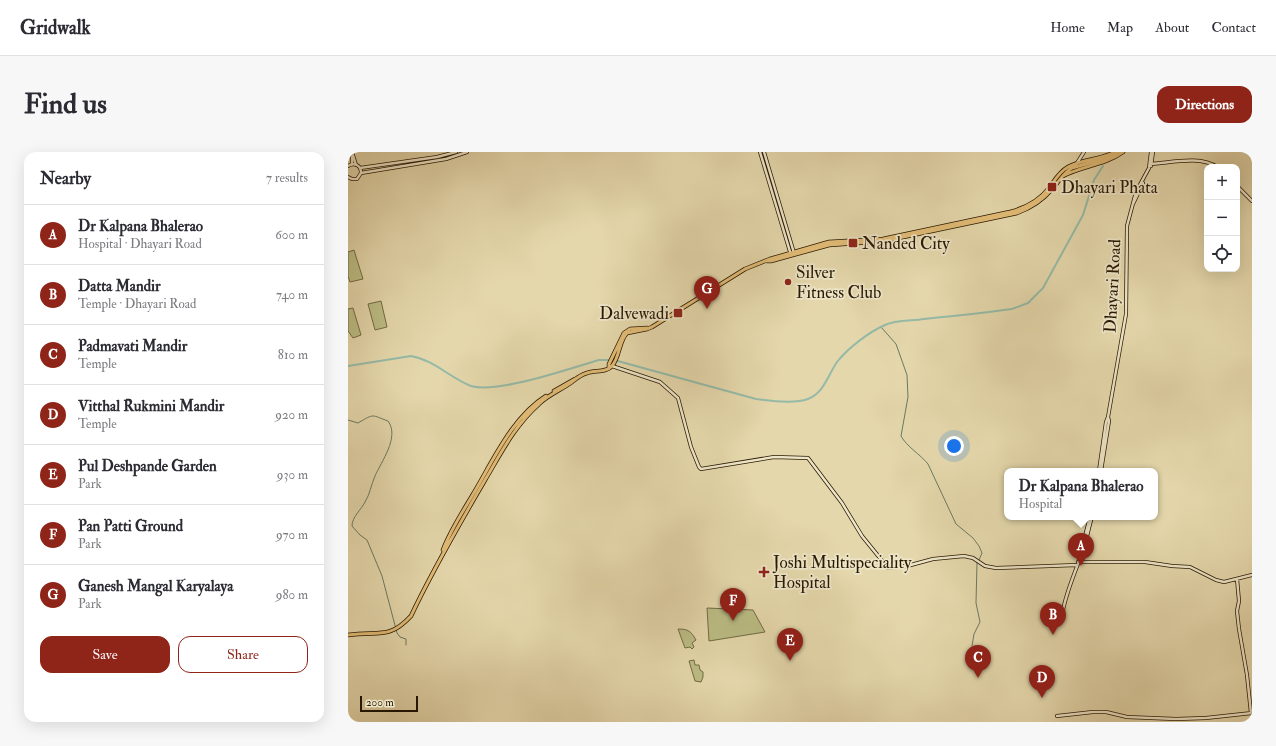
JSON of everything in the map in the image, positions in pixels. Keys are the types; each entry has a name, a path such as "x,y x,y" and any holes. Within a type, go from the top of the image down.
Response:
{"main road":[{"path":"1080,163 1084,160 1110,152"},
{"path":"946,227 1022,208 1044,193 1065,169 1115,152"},
{"path":"348,635 389,633 411,616 444,547 510,432 537,402 563,385 586,373 603,371 611,365 620,346 623,334 628,330 649,328 745,269 793,253 829,244 843,242 866,243 894,238 1023,211 1047,195 1067,171 1072,168 1107,158 1119,152"},
{"path":"1060,178 1070,172 1114,158 1122,152"}],"street":[{"path":"352,152 352,164"},
{"path":"348,178 357,179 361,173 352,152"},
{"path":"360,168 437,158 456,152"},
{"path":"361,173 438,161 467,152"},
{"path":"760,152 782,214"},
{"path":"764,152 793,253"},
{"path":"1076,164 1084,152"},
{"name":"Dhayari Road","path":"1100,468 1106,422 1126,314 1127,227 1136,192 1151,164 1152,152"},
{"path":"1151,164 1199,160 1207,161 1212,164"},
{"path":"348,166 356,164"},
{"path":"1240,189 1252,201"},
{"path":"611,365 660,382 678,398 691,447 701,469 767,457 808,458 842,503 862,536 888,568 907,566 939,558 964,556 975,559 985,566 996,568 1078,562 1145,562 1190,567 1216,580 1224,582 1252,575"},
{"path":"1061,621 1063,606 1090,520"},
{"path":"1058,716 1106,712 1127,717 1206,718 1251,713 1247,675 1237,611 1239,601 1237,579"},
{"path":"1147,718 1150,722"}],"green space":[{"path":"354,250 363,279 350,282 348,276 348,252"},
{"path":"381,301 387,327 375,330 368,304"},
{"path":"353,308 361,335 353,338 348,331 348,309"},
{"path":"707,608 753,610 765,632 709,641"},
{"path":"678,629 687,630 692,634 696,640 692,643 694,647 692,649 690,647 685,648"},
{"path":"694,660 695,665 699,665 700,670 703,672 701,682 695,681 689,661"}],"waterway":[{"path":"348,366 411,356 435,365 463,383 483,388 534,379 599,360 614,360 756,399 782,402 802,401 818,393 837,362 847,351 866,336 889,323 1012,309 1028,303 1043,288 1083,215 1094,180 1103,166"},
{"path":"881,327 896,344 907,375 908,397 901,436 907,444 928,464 956,524 973,538 979,546 982,553 979,560"},
{"path":"348,420 358,423 370,416 376,416 388,421 391,427 391,442 375,476 367,499 355,517 352,526 367,540 382,576 397,633 400,637 406,639 406,645"},
{"path":"972,646 974,634 980,622 976,603 977,563"}],"place":[{"name":"Dhayari Phata","path":"1052,187"},
{"name":"Nanded City","path":"853,243"},
{"name":"Silver Fitness Club","path":"788,282"},
{"name":"Ganesh Mangal Karyalaya","path":"707,309"},
{"name":"Dalvewadi","path":"678,313"},
{"name":"Dr Kalpana Bhalerao","path":"1081,566"},
{"name":"Joshi Multispeciality Hospital","path":"764,572"},
{"name":"Pan Patti Ground","path":"733,621"},
{"name":"Datta Mandir","path":"1053,635"},
{"name":"Pul Deshpande Garden","path":"790,661"},
{"name":"Padmavati Mandir","path":"978,678"},
{"name":"Vitthal Rukmini Mandir","path":"1042,698"}]}
